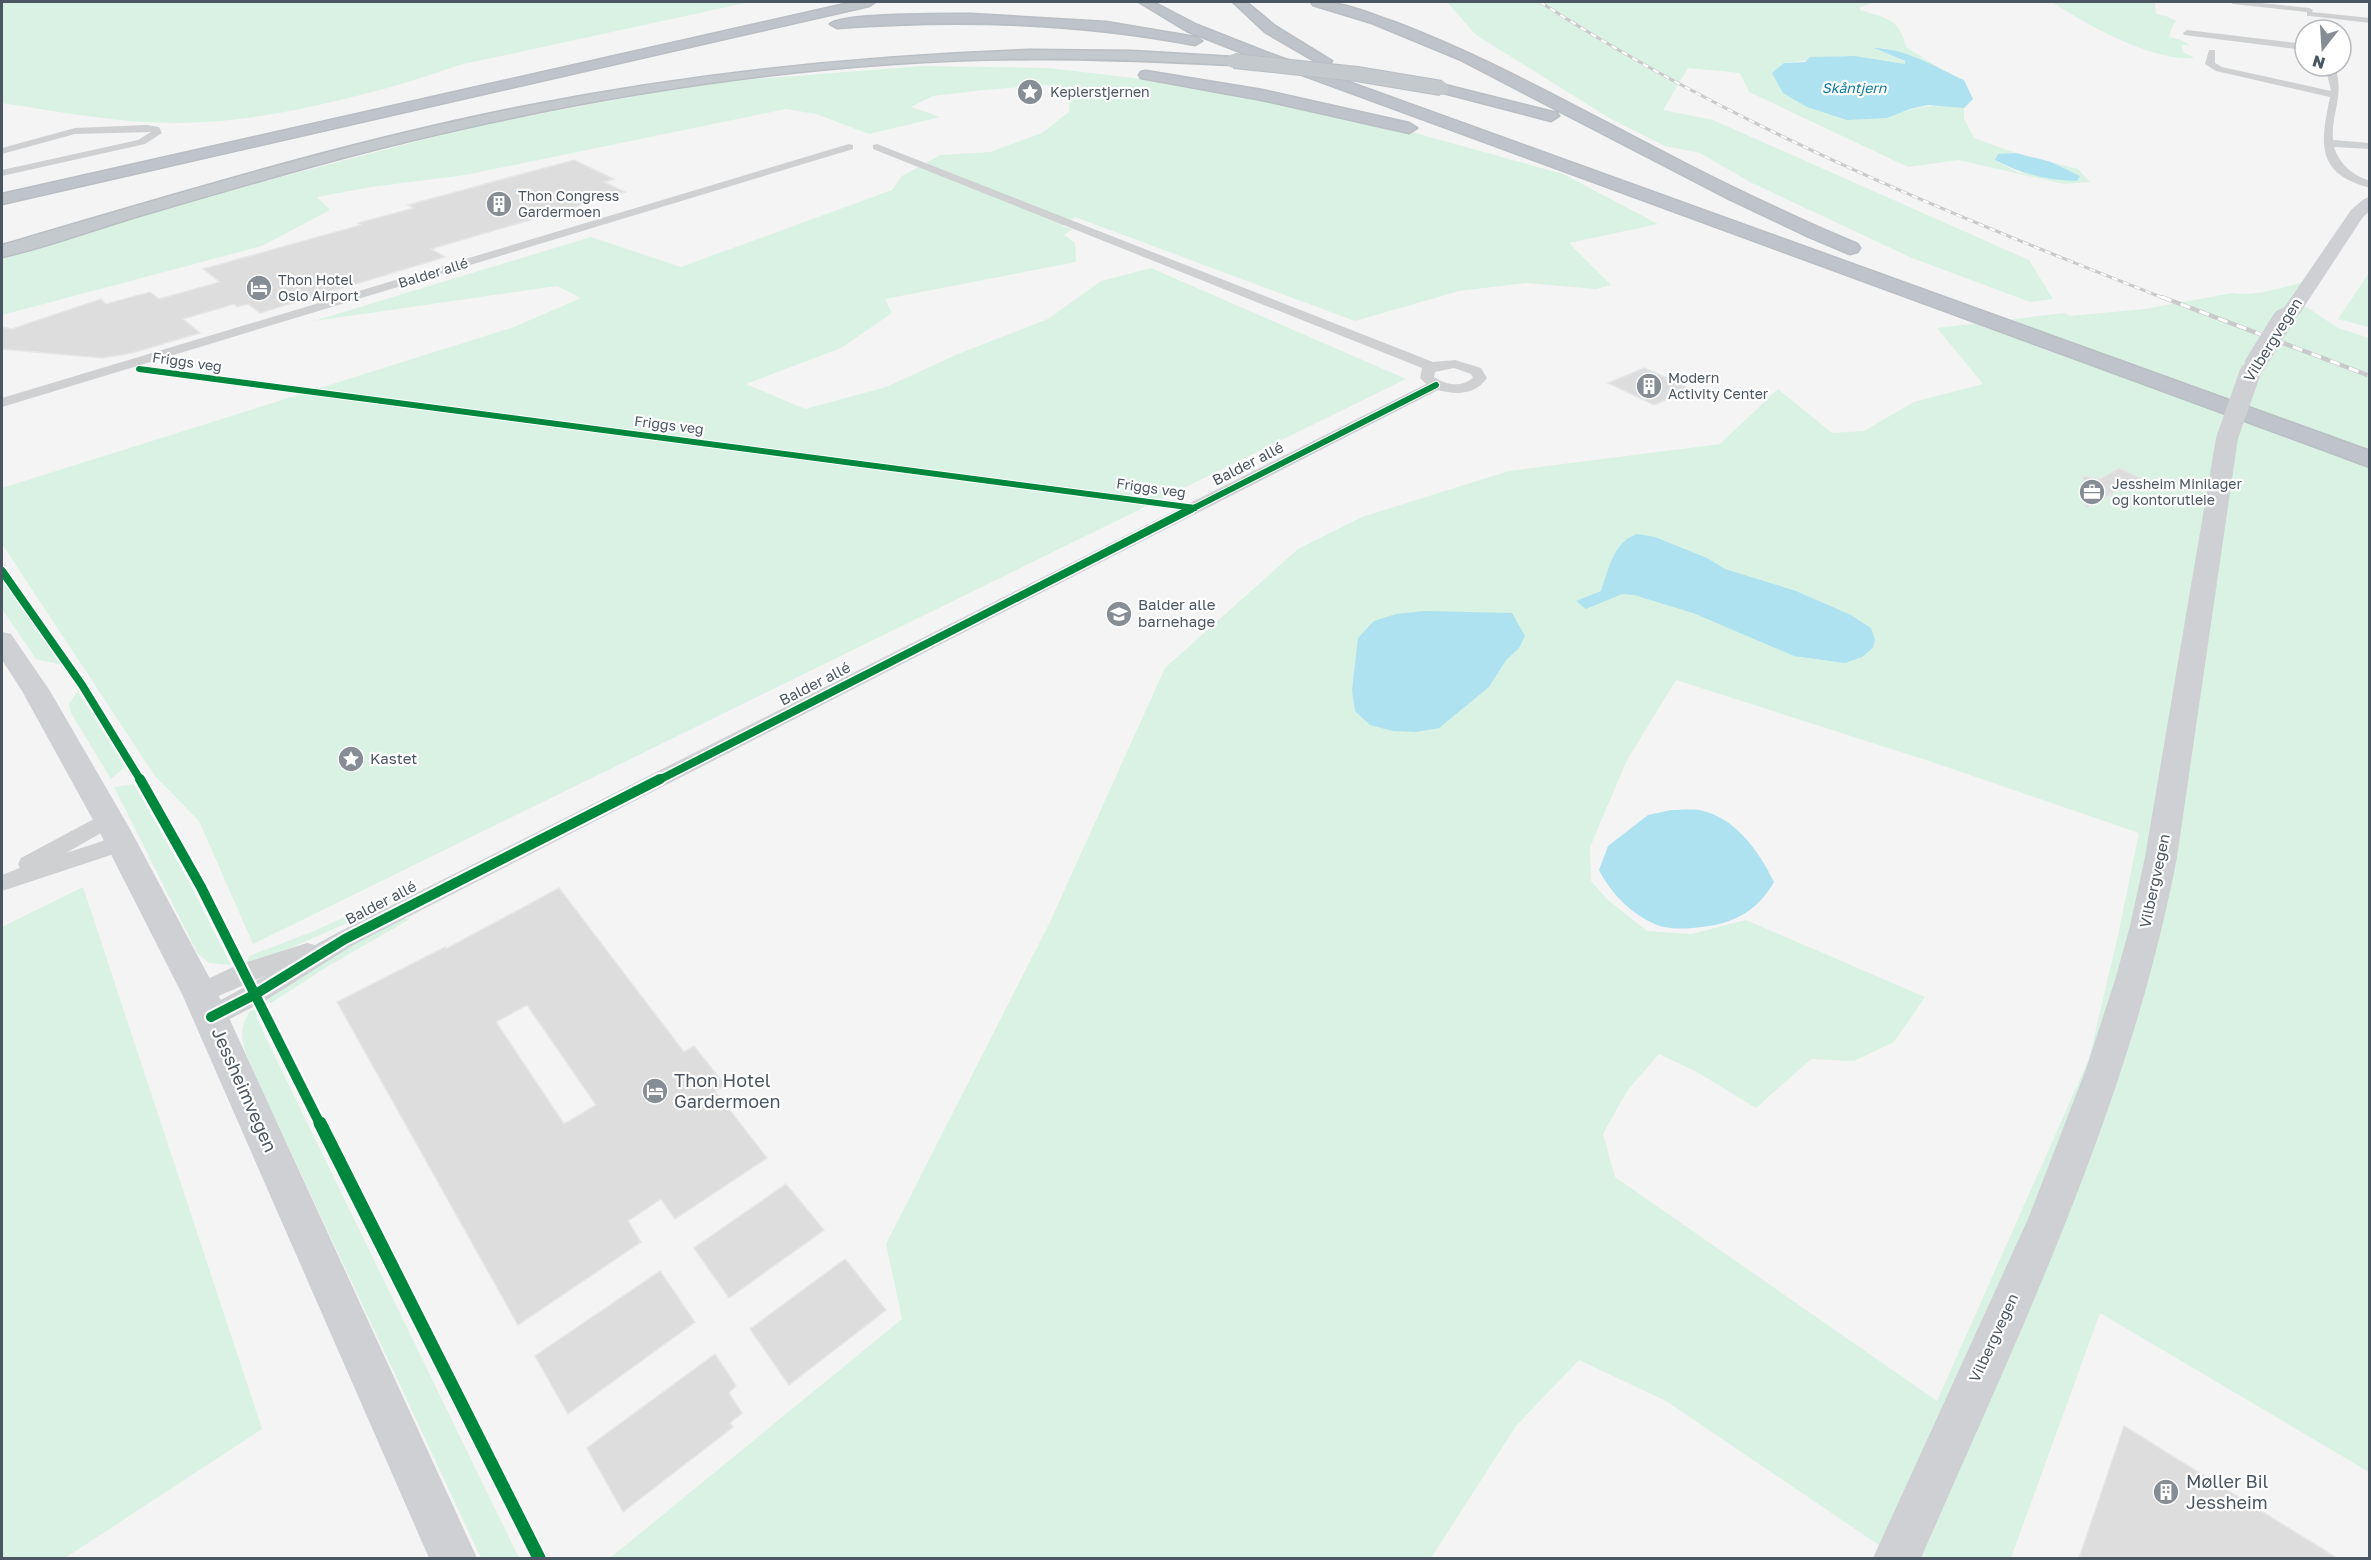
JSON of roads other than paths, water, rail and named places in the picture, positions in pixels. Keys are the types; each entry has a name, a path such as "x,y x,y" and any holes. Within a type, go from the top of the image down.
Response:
{"highway":[{"path":"2,190 843,2"},
{"path":"2,198 869,2"},
{"path":"1145,2 1192,28 1315,74 2370,460"},
{"path":"1239,2 1259,21 1295,45 1344,70 1385,87 2370,441"},
{"path":"1317,2 1374,18 1435,42 1764,210 1867,255"},
{"path":"655,50 833,24 923,19 1013,19 1092,24 1174,36 1315,74"},
{"path":"544,69 661,35"},
{"path":"2,251 296,165 413,135 560,103 710,78 851,62 981,55 1102,54 1234,61 1341,72 1441,88 1549,116 1657,154"},
{"path":"710,78 809,68 910,62 1010,63 1108,70"},
{"path":"1127,73 1241,91 1407,128 1563,172 1720,227 1748,233"}],"main road":[{"name":"Vilbergvegen","path":"1897,1558 2048,1221 2104,1069 2132,980 2147,926 2161,857 2227,438 2253,368 2283,319 2294,309 2357,214 2370,202"},
{"name":"Jessheimvegen","path":"2,640 36,691 114,831 205,1006 453,1558"}],"street":[{"path":"2232,2 2309,8 2370,21"},
{"path":"2187,33 2293,46"},
{"path":"2212,51 2210,64 2216,68 2335,93"},
{"path":"2332,78 2335,93 2327,128 2333,163 2357,181 2370,185"},
{"path":"2,151 75,131 147,128 154,129 157,133 141,142 2,173"},
{"path":"2328,142 2370,146"},
{"name":"Balder allé","path":"2,404 863,144 1434,376 345,939 254,994 205,1006"},
{"path":"2,882 114,831"}],"water":[{"name":"Skåntjern","path":"1874,48 1909,55 1964,80 1973,99 1964,108 1928,105 1887,118 1847,120 1807,107 1783,93 1772,73 1784,63 1805,62 1810,57 1854,56 1905,64 1905,61"},
{"path":"2016,153 2051,162 2080,176 2077,181 2045,178 2025,173 1995,160 1998,154"},
{"path":"1637,534 1655,537 1707,558 1725,569 1796,591 1851,615 1871,628 1875,640 1873,648 1862,657 1845,663 1794,656 1693,613 1634,595 1622,594 1586,609 1576,601 1601,591 1617,550 1622,543"},
{"path":"1424,611 1512,613 1525,636 1519,648 1506,660 1489,687 1439,728 1416,732 1393,731 1370,725 1355,711 1352,690 1358,638 1374,621 1396,614"},
{"path":"1671,810 1699,810 1712,814 1734,827 1753,847 1774,882 1767,893 1750,910 1729,921 1706,927 1664,927 1632,911 1610,888 1599,870 1608,846 1648,815"}],"railway":[{"path":"1540,2 1689,89 1767,129 1925,201 2166,299"},
{"path":"2162,297 2370,376"}],"place":[{"name":"Keplerstjernen","path":"1030,92"},
{"name":"Thon Congress Gardermoen","path":"499,204"},
{"name":"Thon Hotel Oslo Airport","path":"259,288"},
{"name":"Modern Activity Center","path":"1649,386"},
{"name":"Jessheim Minilager og kontorutleie","path":"2092,492"},
{"name":"Balder alle barnehage","path":"1119,614"},
{"name":"Kastet","path":"351,759"},
{"name":"Thon Hotel Gardermoen","path":"655,1091"},
{"name":"Møller Bil Jessheim","path":"2166,1492"}]}
